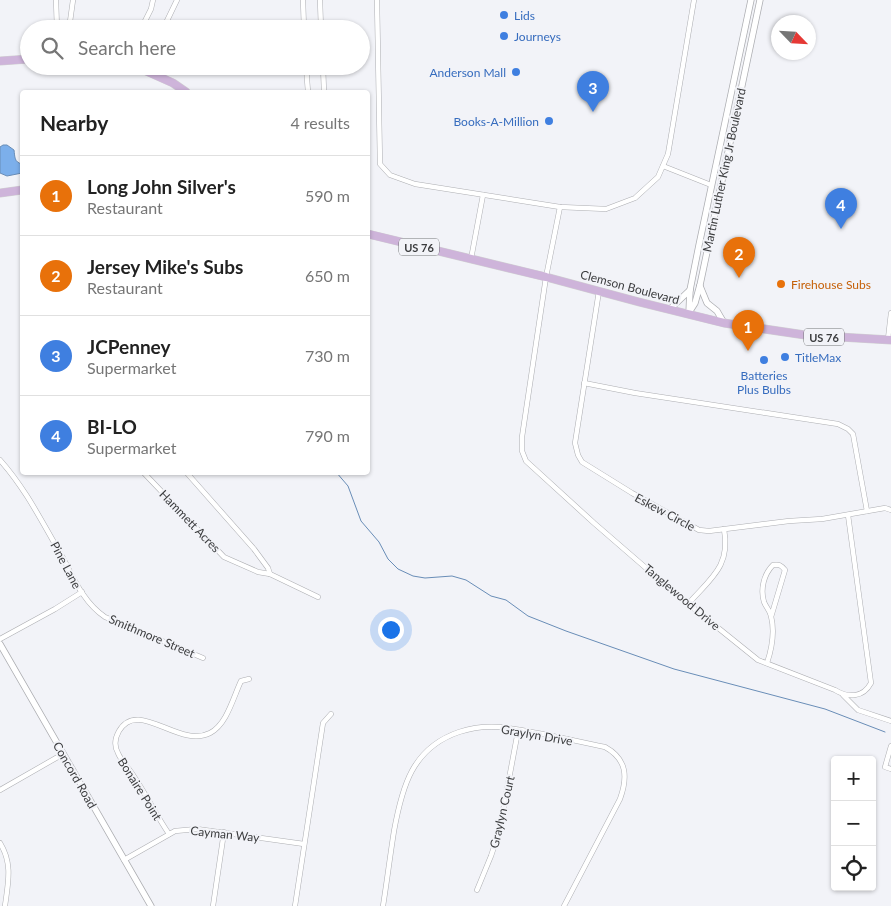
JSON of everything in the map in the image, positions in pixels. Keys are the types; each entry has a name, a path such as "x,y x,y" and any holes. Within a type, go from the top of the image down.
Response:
{"main road":[{"path":"0,61 20,60"},
{"path":"158,75 183,90"},
{"path":"0,193 20,190"},
{"name":"Clemson Boulevard","path":"370,234 724,323 805,335 890,340"}],"street":[{"path":"56,0 57,20"},
{"path":"70,20 73,0"},
{"path":"146,20 153,0"},
{"path":"167,20 177,0"},
{"path":"303,0 304,20"},
{"path":"320,0 321,20"},
{"path":"377,0 380,164 390,175 414,184 560,207 606,208 635,198 658,177 663,166 668,154 694,0"},
{"name":"Martin Luther King Jr Boulevard","path":"688,314 690,290 751,0"},
{"name":"Martin Luther King Jr Boulevard","path":"688,314 695,302 700,285 760,0"},
{"path":"307,75 308,90"},
{"path":"323,75 324,90"},
{"path":"663,166 711,186"},
{"path":"471,259 483,195"},
{"name":"Tanglewood Drive","path":"560,207 546,277 522,451 526,461 688,604 758,660 834,690 843,695 858,710 891,721"},
{"path":"700,285 707,303 717,311 724,323"},
{"path":"670,309 690,290"},
{"name":"Eskew Circle","path":"599,291 575,443 582,462 632,494 699,530 709,531 848,515 885,508 891,510"},
{"path":"890,340 891,312"},
{"path":"584,383 635,393 838,424 854,434 867,511"},
{"name":"Pine Lane","path":"0,460 29,498 82,592 40,618 0,639"},
{"name":"Hammett Acres","path":"146,475 224,557 258,572 270,574 318,597"},
{"path":"189,475 254,549 268,568 270,574"},
{"path":"843,695 867,691 871,683 848,515"},
{"path":"688,604 720,567 726,555 724,529"},
{"path":"767,663 772,643 771,617 785,570 778,564 773,564 768,569 762,587 764,604 771,617"},
{"name":"Smithmore Street","path":"82,592 96,610 105,616 202,658"},
{"name":"Concord Road","path":"0,644 151,906"},
{"name":"Bonaire Point","path":"169,834 133,775 119,756 115,743 119,732 127,723 138,719 150,721 190,737 210,733 220,724 241,682 249,679"},
{"path":"295,906 323,723 331,714"},
{"name":"Graylyn Drive","path":"383,906 400,799 413,767 421,756 450,735 465,730 499,727 605,747 615,752 625,772 625,785 620,799 564,906"},
{"name":"Graylyn Court","path":"477,890 492,856 499,832 518,731"},
{"path":"891,746 886,767 891,769"},
{"path":"0,790 64,754"},
{"name":"Cayman Way","path":"124,860 174,831 197,829 304,844"},
{"path":"213,906 224,832"},
{"path":"0,843 8,858 9,870 4,906"}],"water":[{"path":"7,145 14,150 16,161 20,163 20,173 7,176 0,173 0,147"}],"waterway":[{"path":"339,475 348,486 361,521 379,542 388,559 398,569 413,576 425,578 452,576 466,580 491,596 506,600 528,616 566,631 674,669 825,709 885,732"}],"place":[{"name":"Lids","path":"504,15"},
{"name":"Journeys","path":"504,36"},
{"name":"Anderson Mall","path":"516,72"},
{"name":"JCPenney","path":"593,112"},
{"name":"Books-A-Million","path":"549,121"},
{"name":"BI-LO","path":"841,229"},
{"name":"Jersey Mike's Subs","path":"739,278"},
{"name":"Firehouse Subs","path":"781,284"},
{"name":"Long John Silver's","path":"748,351"},
{"name":"TitleMax","path":"785,357"},
{"name":"Batteries Plus Bulbs","path":"764,360"}]}
